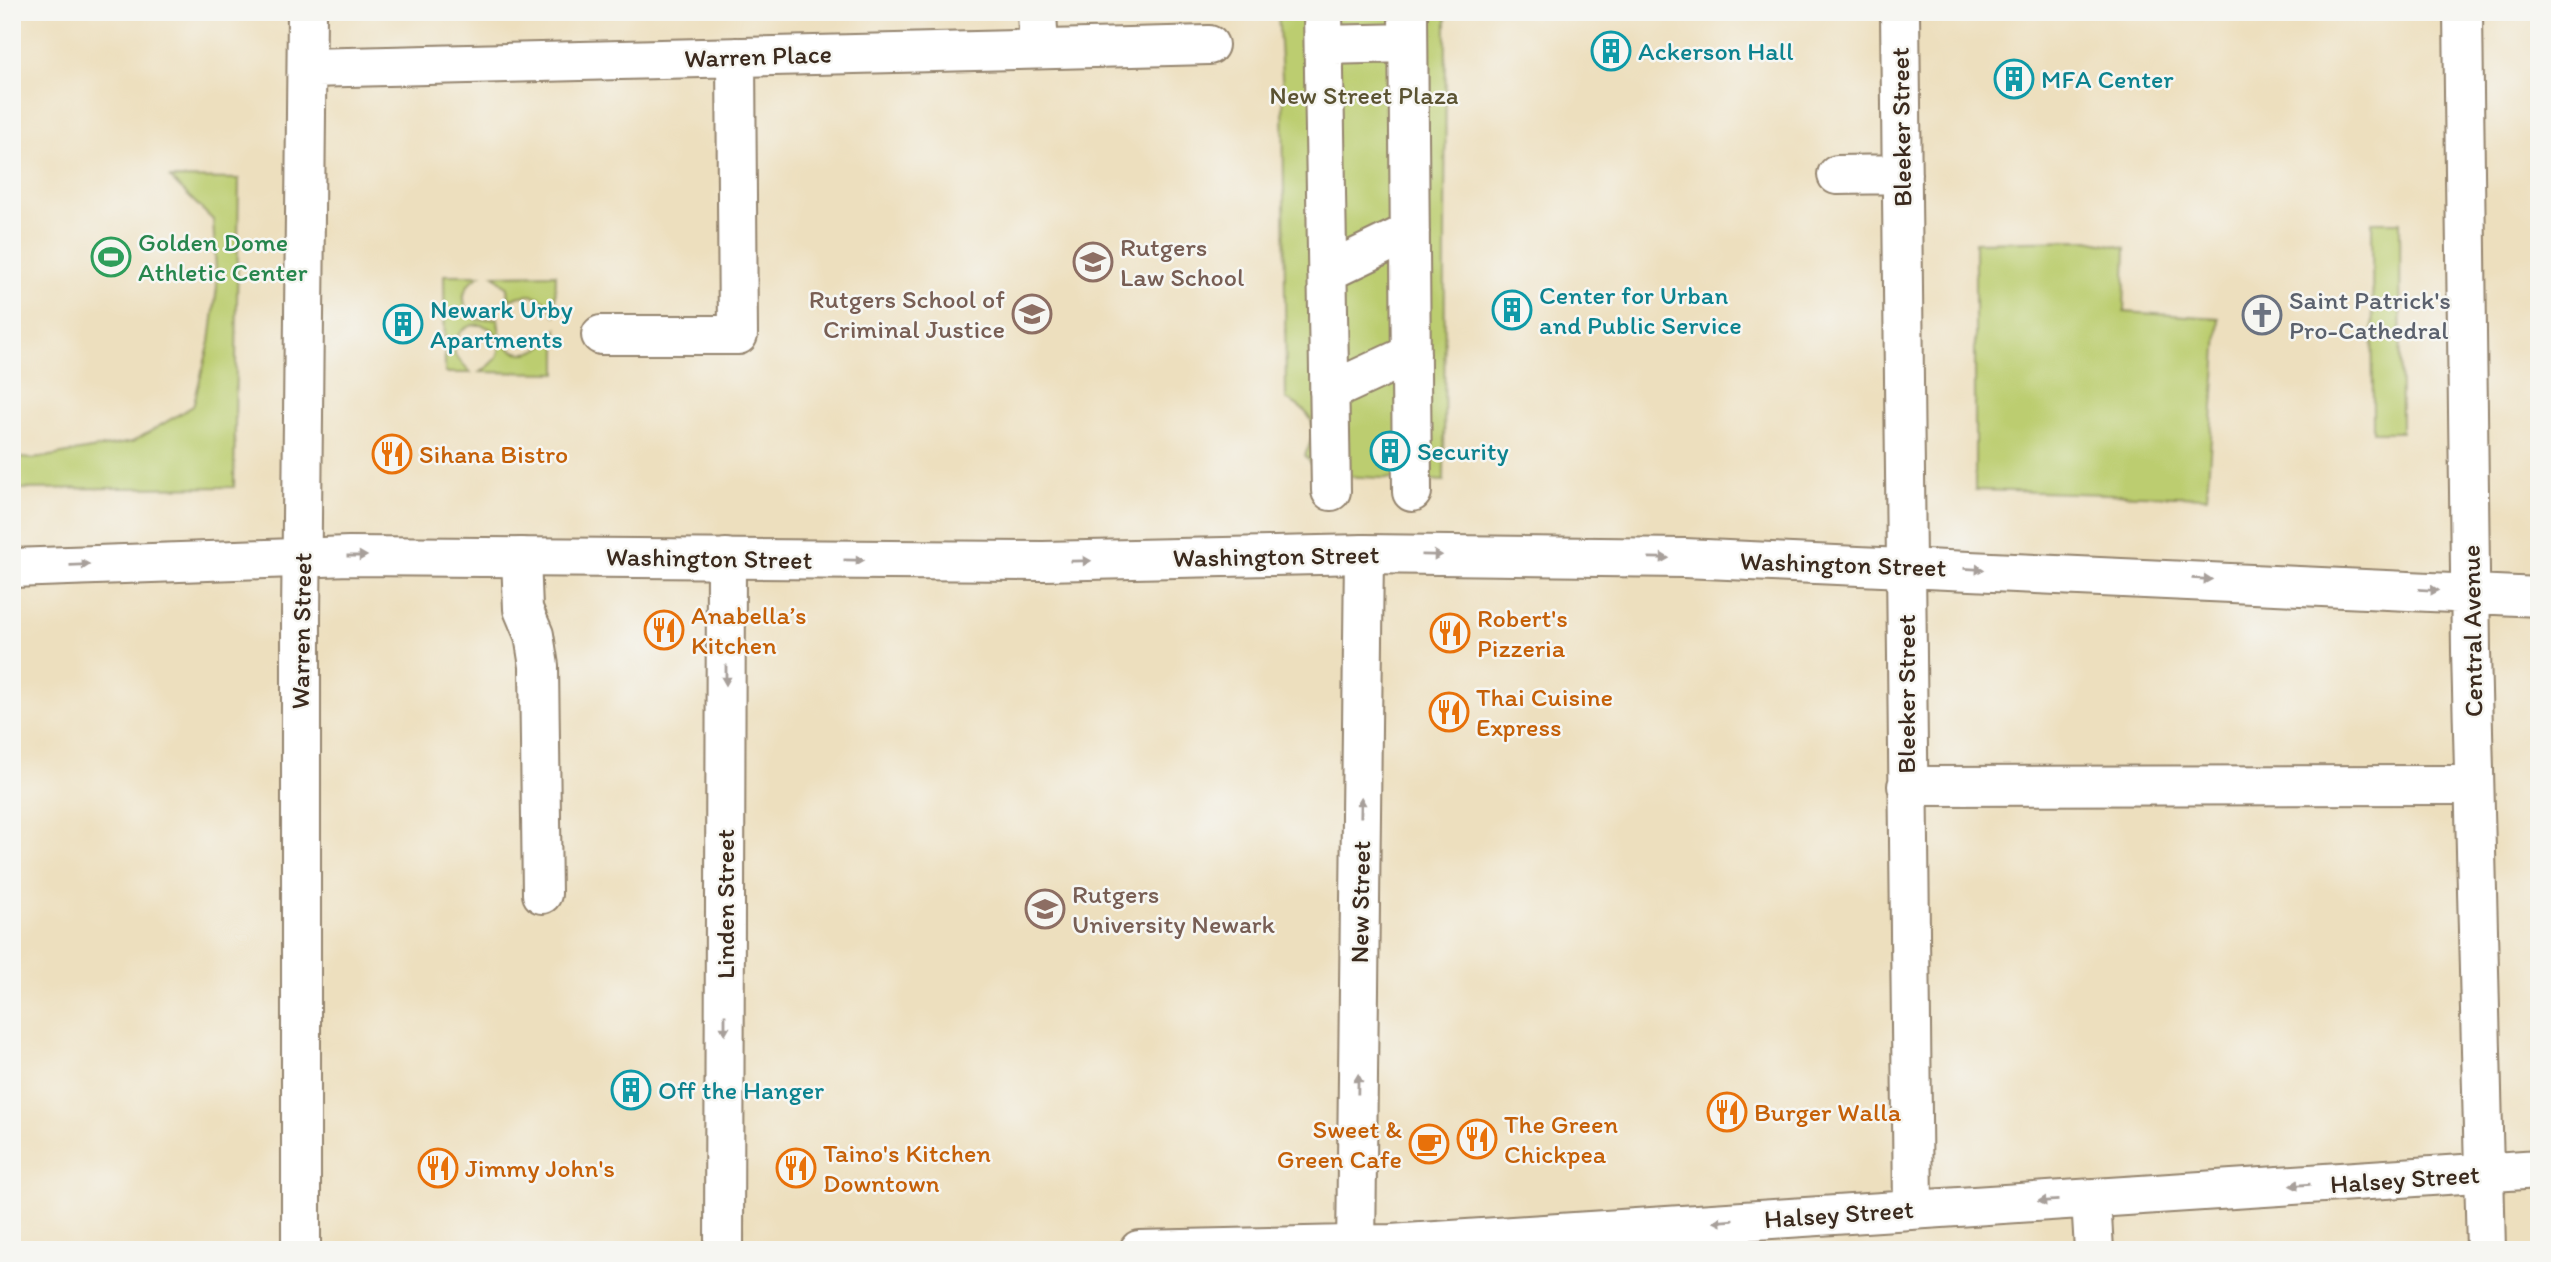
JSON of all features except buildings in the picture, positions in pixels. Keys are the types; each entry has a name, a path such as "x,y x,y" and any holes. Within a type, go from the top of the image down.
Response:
{"street":[{"name":"Warren Street","path":"301,1250 302,557 307,12"},
{"name":"Bleeker Street","path":"1900,12 1913,1209"},
{"name":"Central Avenue","path":"2463,12 2474,785 2486,1250"},
{"path":"1331,491 1323,28 1408,28 1412,492"},
{"name":"Warren Place","path":"307,68 736,57 1038,30 1209,45"},
{"path":"601,335 738,335 736,57"},
{"path":"1837,174 1902,174"},
{"path":"1327,272 1410,232"},
{"path":"1329,392 1411,354"},
{"name":"Washington Street","path":"12,568 302,557 1043,561 1364,554 1685,558 1906,566 2539,597"},
{"name":"New Street","path":"1357,1247 1364,554"},
{"path":"521,557 523,609 534,635 539,666 542,894"},
{"name":"Linden Street","path":"724,1250 726,558"},
{"path":"1907,786 2474,785"},
{"name":"Halsey Street","path":"1139,1250 1357,1247 2539,1169"},
{"path":"2091,1199 2094,1250"}],"green space":[{"name":"New Street Plaza","path":"1278,12 1446,12 1444,481 1319,475 1305,455 1312,436 1312,421 1303,410 1286,399 1283,94"},
{"path":"170,178 239,179 234,487 12,489 12,457 33,459 132,442 193,406 210,342 217,287 213,220"},
{"path":"2372,222 2400,222 2401,432 2373,432"},
{"path":"2088,240 2126,248 2124,312 2219,318 2207,497 1975,490 1975,242"},
{"path":"556,274 555,316 547,303 536,296 509,300 508,288 494,275"},
{"path":"444,275 480,275 468,285 464,302 477,320 498,318 500,332 512,350 521,353 540,348 557,329 557,373 480,372 497,356 498,339 495,332 489,328 472,325 462,331 454,342 455,355 471,373 445,373"}],"place":[{"name":"Ackerson Hall","path":"1611,51"},
{"name":"MFA Center","path":"2014,79"},
{"name":"Golden Dome Athletic Center","path":"111,257"},
{"name":"Rutgers Law School","path":"1093,262"},
{"name":"Center for Urban and Public Service","path":"1512,310"},
{"name":"Rutgers School of Criminal Justice","path":"1032,314"},
{"name":"Saint Patrick's Pro-Cathedral","path":"2262,315"},
{"name":"Newark Urby Apartments","path":"403,324"},
{"name":"Security","path":"1390,451"},
{"name":"Sihana Bistro","path":"392,454"},
{"name":"Anabella’s Kitchen","path":"664,630"},
{"name":"Robert's Pizzeria","path":"1450,633"},
{"name":"Thai Cuisine Express","path":"1449,712"},
{"name":"Rutgers University Newark","path":"1045,909"},
{"name":"Off the Hanger","path":"631,1090"},
{"name":"Burger Walla","path":"1727,1112"},
{"name":"The Green Chickpea","path":"1477,1139"},
{"name":"Sweet & Green Cafe","path":"1429,1144"},
{"name":"Jimmy John's","path":"438,1168"},
{"name":"Taino's Kitchen Downtown","path":"796,1168"}]}
